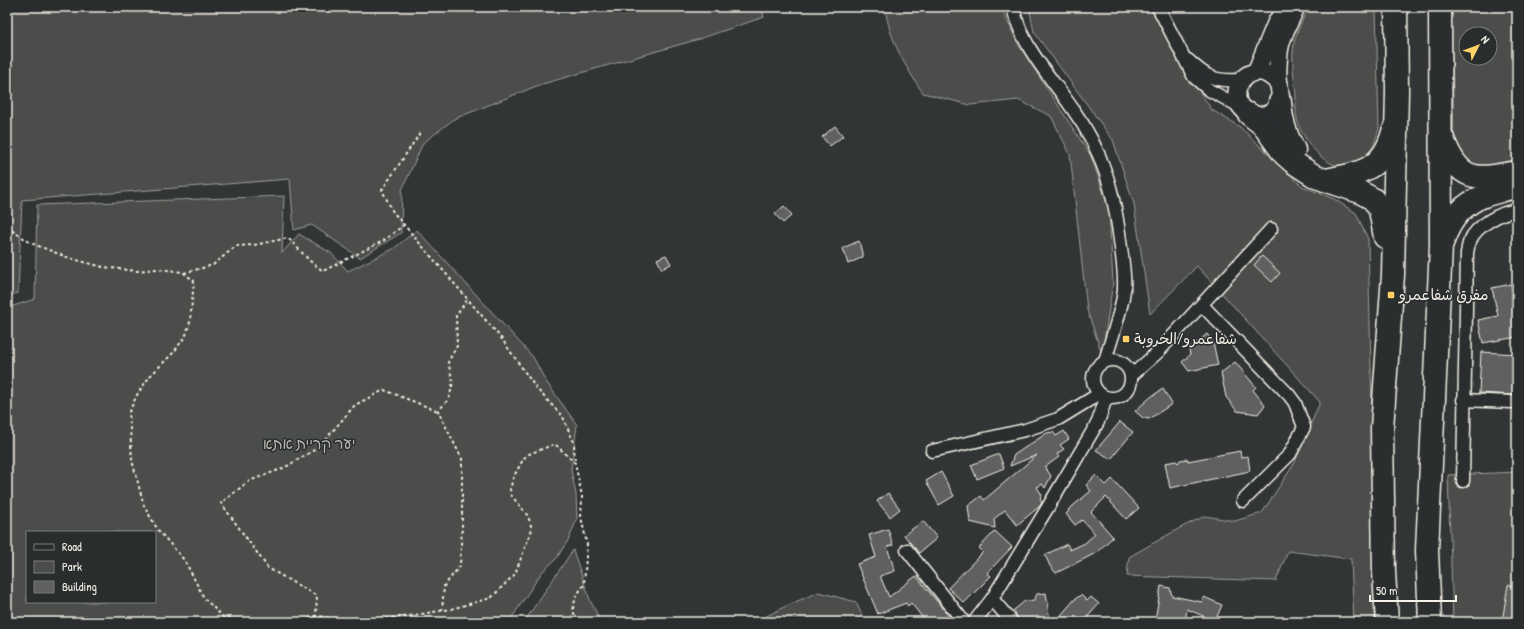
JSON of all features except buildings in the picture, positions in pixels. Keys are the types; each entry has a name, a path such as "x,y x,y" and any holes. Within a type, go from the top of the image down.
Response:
{"highway":[{"path":"1387,622 1384,572 1382,428 1393,275 1397,91 1396,7"},
{"path":"1430,622 1427,550 1441,246 1440,7"},
{"path":"1326,180 1356,174 1363,171 1378,161 1385,153 1394,129 1397,91"},
{"path":"1279,93 1282,123 1287,137 1303,167"},
{"path":"1245,110 1268,130 1284,154 1293,162 1303,167 1316,177 1360,192 1373,199 1380,210 1393,275"},
{"path":"1440,131 1452,160 1463,171 1472,176 1494,177 1517,172"},
{"path":"1441,246 1446,230 1457,213 1484,196 1517,186"}],"street":[{"path":"1013,7 1024,39 1038,61 1084,123 1099,151 1110,185 1118,220 1123,260 1123,296 1105,361"},
{"path":"1158,7 1185,58 1189,69 1201,84 1256,116 1264,116 1271,113 1279,93 1279,52 1283,36 1296,7"},
{"path":"1256,72 1277,21 1289,7"},
{"path":"1185,58 1198,69 1217,80 1240,80 1256,72 1269,74 1279,93"},
{"path":"1240,80 1237,97 1245,110"},
{"path":"1462,481 1467,253 1473,234 1492,219 1517,210"},
{"path":"1131,376 1158,352 1271,229"},
{"path":"1202,305 1289,395 1295,403 1304,427 1290,454 1243,501"},
{"path":"1105,361 1119,361 1124,364 1131,376 1129,388 1125,394 1113,399 1103,396 1093,384 1093,373 1096,368 1105,361"},
{"path":"932,451 1025,430 1058,419 1103,396"},
{"path":"974,622 992,599 1098,422 1103,396"},
{"path":"1464,400 1511,402"},
{"path":"907,550 964,622"},
{"path":"992,599 1012,622"}],"path":[{"path":"420,133 382,190 393,212 501,338 536,388 563,417 574,443 574,463 582,496 581,517 587,544 584,585 576,596 573,609 576,622"},
{"path":"7,227 31,243 69,258 103,267 137,271 157,269 184,272 213,265 236,246 254,245 288,238 310,261 323,271 383,241 404,225"},
{"path":"184,272 194,281 190,322 186,335 174,352 150,376 138,394 130,412 129,426 132,460 144,506 158,530 185,561 204,598 223,617 248,622"},
{"path":"438,411 449,399 454,382 448,362 457,346 456,316 467,300"},
{"path":"311,622 316,616 317,596 268,568 221,503 249,481 284,468 319,447 355,405 384,390 438,411 462,459 462,526 460,566 444,586 442,611"},
{"path":"298,622 316,616 357,622 404,617 442,611 491,598 515,574 532,529 528,516 511,495 510,489 514,476 524,458 555,444 574,463"}],"green space":[{"path":"7,7 761,7 764,17 699,39 539,85 454,119 423,143 402,190 401,233 360,258 312,225 294,230 290,179 22,200 18,293 7,296"},
{"path":"885,7 1001,7 1018,44 1091,156 1109,209 1113,283 1102,354 1087,310 1070,154 1051,116 1018,100 970,105 923,93 910,73 894,41"},
{"path":"1029,7 1155,7 1189,75 1212,110 1240,127 1302,186 1334,199 1356,213 1368,239 1377,622 1354,622 1351,559 1288,551 1276,581 1127,576 1129,557 1180,528 1205,516 1235,521 1262,513 1294,464 1320,402 1197,266 1150,314 1134,204 1113,140 1034,32"},
{"path":"1310,7 1376,7 1379,128 1373,145 1368,153 1353,162 1344,165 1335,165 1323,158 1306,139 1297,119 1293,50 1299,29"},
{"path":"1451,7 1510,7 1517,15 1517,164 1489,171 1465,165 1454,142"},
{"name":"יער קריית אתא","path":"284,196 282,253 299,234 331,253 348,271 393,249 417,230 533,357 545,380 577,425 571,470 576,494 577,519 569,539 556,559 542,572 509,622 7,622 7,308 35,299 37,205"},
{"path":"1517,472 1517,582 1509,588 1504,622 1453,622 1448,475"},
{"path":"573,550 590,600 601,622 524,622"},
{"path":"819,592 856,602 865,622 755,622 788,605"}],"place":[{"name":"مفرق شفاعمرو","path":"1391,295"},
{"name":"شفاعمرو/الخروبة","path":"1126,339"}]}
